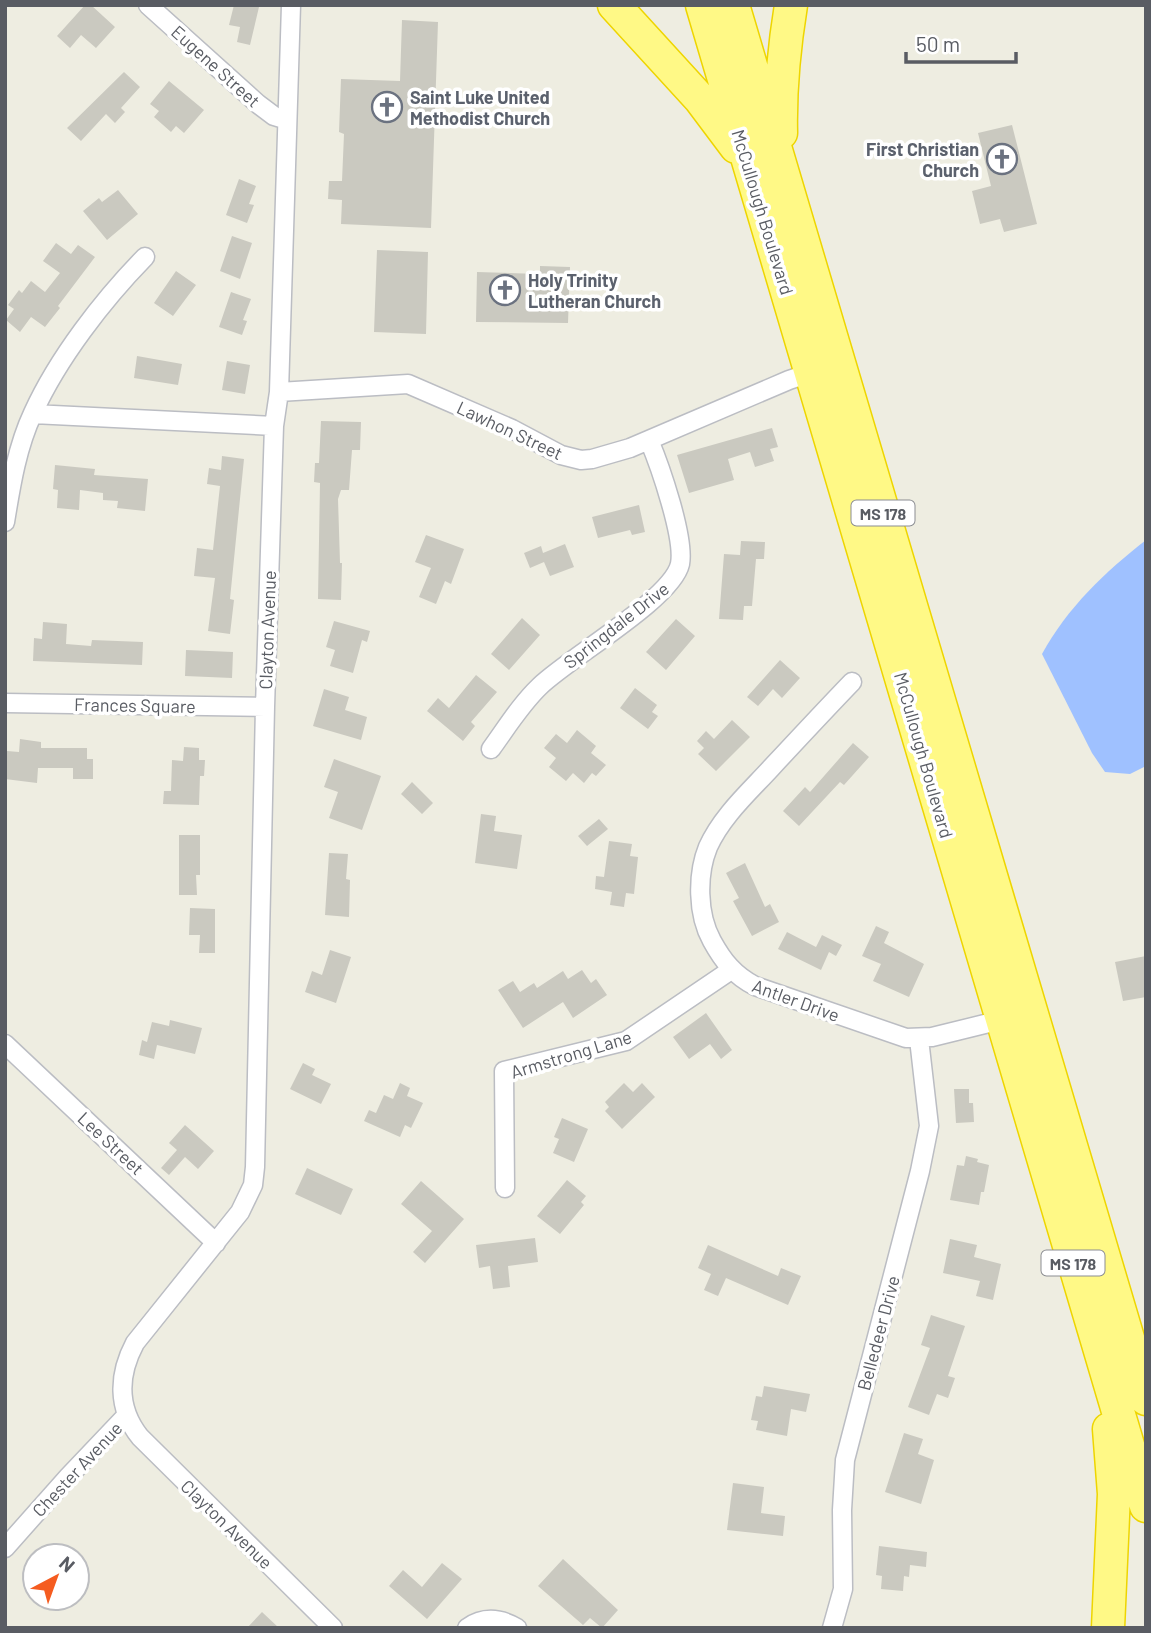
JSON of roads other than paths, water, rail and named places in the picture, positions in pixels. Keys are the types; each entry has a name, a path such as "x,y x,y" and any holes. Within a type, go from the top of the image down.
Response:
{"highway":[{"path":"614,5 700,99 749,163"},
{"name":"McCullough Boulevard","path":"702,5 749,163 825,368 906,644 1033,1020 1146,1399"},
{"name":"McCullough Boulevard","path":"733,5 783,173 825,368"},
{"path":"783,173 780,101 791,5"},
{"name":"McCullough Boulevard","path":"906,644 961,882 1146,1506"},
{"path":"961,882 986,924 1008,998 1033,1020"},
{"path":"1002,1020 1024,1033 1042,1093 1069,1139"},
{"path":"1109,1276 1146,1340"},
{"path":"1102,1361 1114,1493 1108,1628"}],"street":[{"name":"Eugene Street","path":"148,5 258,104 274,116 287,120"},
{"name":"Clayton Avenue","path":"216,1243 247,1199 255,1167 265,707 274,426 279,392 291,5"},
{"path":"5,522 8,475 33,414 60,367 101,308 122,280 145,257"},
{"name":"Lawhon Street","path":"279,392 408,384 512,429 545,448 572,459 592,459 649,440 789,380 825,368"},
{"path":"33,414 274,426"},
{"name":"Springdale Drive","path":"491,749 542,684 654,599 676,574 680,547 666,488 649,440"},
{"name":"Antler Drive","path":"852,682 738,804 715,834 707,849 701,888 708,935 731,970 755,986 892,1035 919,1039 1002,1020"},
{"name":"Frances Square","path":"5,703 265,707"},
{"name":"Armstrong Lane","path":"505,1188 504,1071 626,1041 731,970"},
{"name":"Belledeer Drive","path":"832,1628 843,1589 842,1510 845,1460 920,1171 929,1126 919,1039"},
{"name":"Lee Street","path":"5,1044 216,1243"},
{"name":"Chester Avenue","path":"5,1548 126,1416 122,1390 129,1355 155,1316 216,1243"},
{"name":"Clayton Avenue","path":"126,1416 156,1454 333,1628"},
{"path":"467,1628 487,1619 498,1619 517,1628"}],"water":[{"path":"1146,540 1146,766 1130,774 1105,772 1092,753 1042,654 1075,606 1116,565"}],"place":[{"name":"Saint Luke United Methodist Church","path":"387,107"},
{"name":"First Christian Church","path":"1002,159"},
{"name":"Holy Trinity Lutheran Church","path":"505,290"}]}
